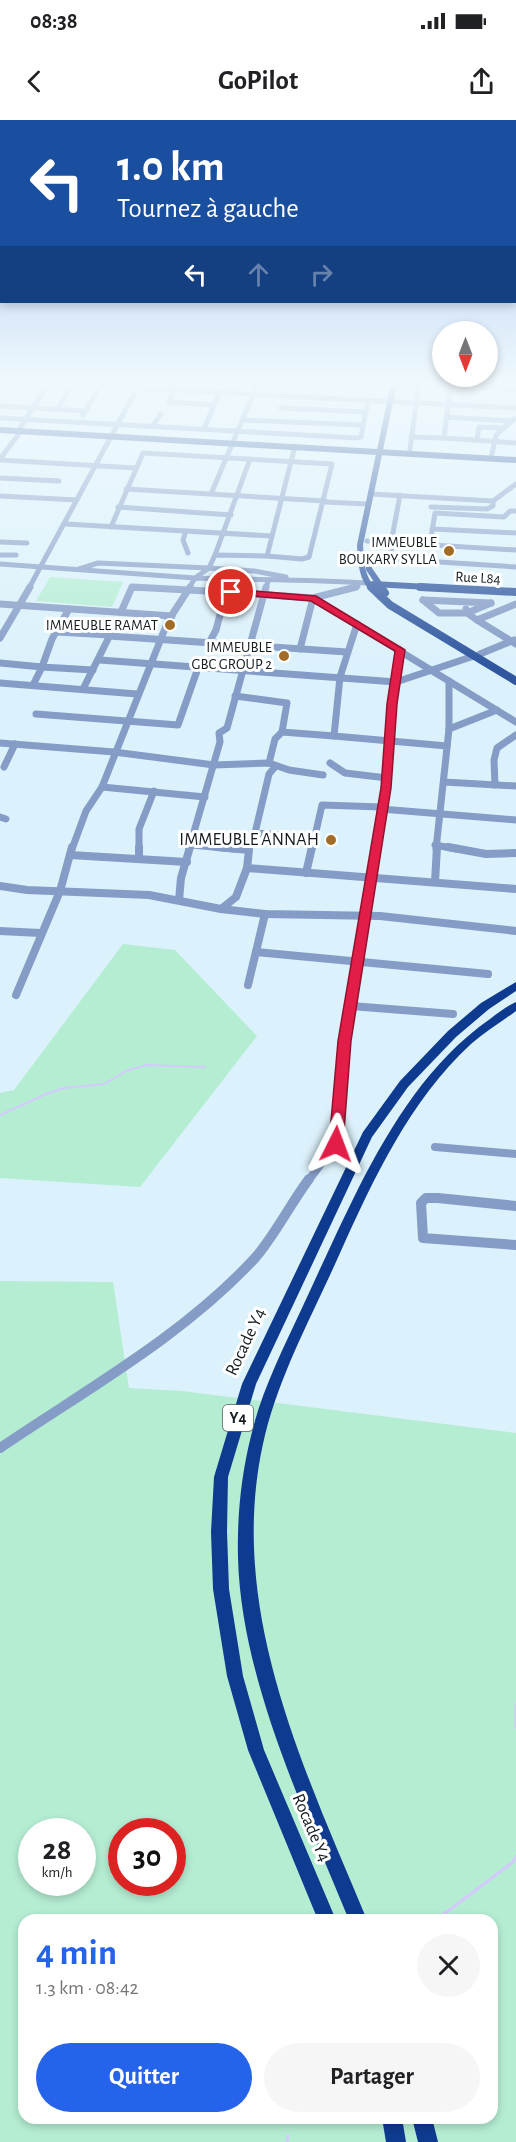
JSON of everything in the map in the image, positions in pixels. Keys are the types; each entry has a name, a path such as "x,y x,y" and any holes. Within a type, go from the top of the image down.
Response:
{"highway":[{"name":"Rocade Y4","path":"324,1914 256,1750 235,1676 221,1589 221,1477 249,1384 367,1135 404,1084 452,1034 485,1006 516,986"},
{"name":"Rocade Y4","path":"356,1914 286,1744 262,1663 246,1572 247,1486 258,1436 276,1382 345,1229 392,1141 424,1090 467,1042 516,1006"},
{"path":"393,2124 396,2142"},
{"path":"424,2124 428,2142"}],"main road":[{"path":"377,477 367,541 368,560 375,581 388,597 516,681"},
{"path":"374,494 368,504 360,545 362,569 367,583 390,605 516,675"},
{"name":"Rue L84","path":"367,583 375,581 405,586 516,591"},
{"path":"388,597 405,586"}],"street":[{"path":"0,638 2,629 66,524 88,477"},
{"path":"111,527 131,477"},
{"path":"211,494 218,477"},
{"path":"16,995 40,933 60,891 86,812 102,787 136,694 172,616 195,578 209,568 244,477"},
{"path":"267,556 286,477"},
{"path":"214,555 309,557 331,477"},
{"path":"0,478 60,481"},
{"path":"374,494 493,501 515,485"},
{"path":"126,489 368,504"},
{"path":"400,495 391,543 393,559 516,567"},
{"path":"0,496 77,500"},
{"path":"431,507 487,508 493,506 493,501"},
{"path":"118,507 231,515"},
{"path":"430,544 435,513 504,517 510,511 516,511"},
{"path":"66,524 271,536"},
{"path":"432,529 516,533"},
{"path":"186,531 183,540 188,553"},
{"path":"367,541 516,550"},
{"path":"0,542 27,543"},
{"path":"0,555 16,555"},
{"path":"79,569 87,564 114,563 254,571 289,578 367,583"},
{"path":"0,564 195,578 268,581 289,578"},
{"path":"179,900 214,765 219,733 227,728 268,581"},
{"path":"121,612 132,587 313,598 367,583"},
{"path":"208,643 216,630 226,592"},
{"path":"313,598 435,670 516,722"},
{"path":"300,649 313,598"},
{"path":"467,613 491,603 423,601 439,614 467,613 514,641"},
{"path":"0,604 172,616"},
{"path":"465,604 467,613"},
{"path":"477,620 516,604"},
{"path":"35,682 69,609"},
{"path":"334,736 340,677 357,624"},
{"path":"57,632 347,652"},
{"path":"83,689 100,660 109,636"},
{"path":"100,660 396,682 514,641"},
{"path":"0,1448 183,1325 218,1295 258,1256 288,1207 336,1144 344,1041 387,778 400,650"},
{"path":"0,663 93,670"},
{"path":"28,666 35,682"},
{"path":"36,714 178,724 198,668"},
{"path":"435,882 435,845 449,729 449,681"},
{"path":"0,683 35,682 136,694"},
{"path":"221,909 236,897 247,868 249,850 272,765 275,739 282,732 286,703 235,696"},
{"path":"449,729 497,710"},
{"path":"282,732 447,746"},
{"path":"495,785 495,746 500,741 516,735"},
{"path":"0,743 114,752 214,765 272,765 323,775"},
{"path":"4,768 15,744"},
{"path":"330,763 345,773 387,778"},
{"path":"444,782 516,786"},
{"path":"102,787 205,797"},
{"path":"139,858 139,829 154,791"},
{"path":"306,873 312,837 322,805 516,820"},
{"path":"255,833 312,837"},
{"path":"192,845 249,850"},
{"path":"435,845 486,854 516,853"},
{"path":"70,855 187,862"},
{"path":"247,868 516,889"},
{"path":"0,886 60,891 118,892 265,914 411,918 516,931"},
{"path":"248,986 265,914"},
{"path":"0,931 40,933"},
{"path":"256,952 488,974"},
{"path":"351,1006 453,1014"},
{"path":"435,1147 516,1154"},
{"path":"516,1206 438,1198 426,1198 421,1203 423,1238 516,1245"}],"green space":[{"path":"50,577 123,582 112,607 36,601"},
{"path":"123,944 175,950 257,1036 140,1187 0,1178 0,1093 14,1090"},
{"path":"0,1281 113,1282 129,1388 182,1391 516,1433 516,2142 0,2142"}],"waterway":[{"path":"0,1115 46,1094 64,1088 104,1084 128,1070 147,1065 205,1067"},
{"path":"516,1705 516,1727"},
{"path":"444,1914 514,1861 516,1856"},
{"path":"287,2142 288,2136"}],"place":[{"name":"IMMEUBLE BOUKARY SYLLA","path":"449,551"},
{"name":"IMMEUBLE RAMAT","path":"170,625"},
{"name":"IMMEUBLE GBC GROUP 2","path":"284,656"},
{"name":"IMMEUBLE ANNAH","path":"331,840"}],"route":[{"path":"231,592 313,598 400,650 392,704 386,788 344,1041 336,1144"}]}
